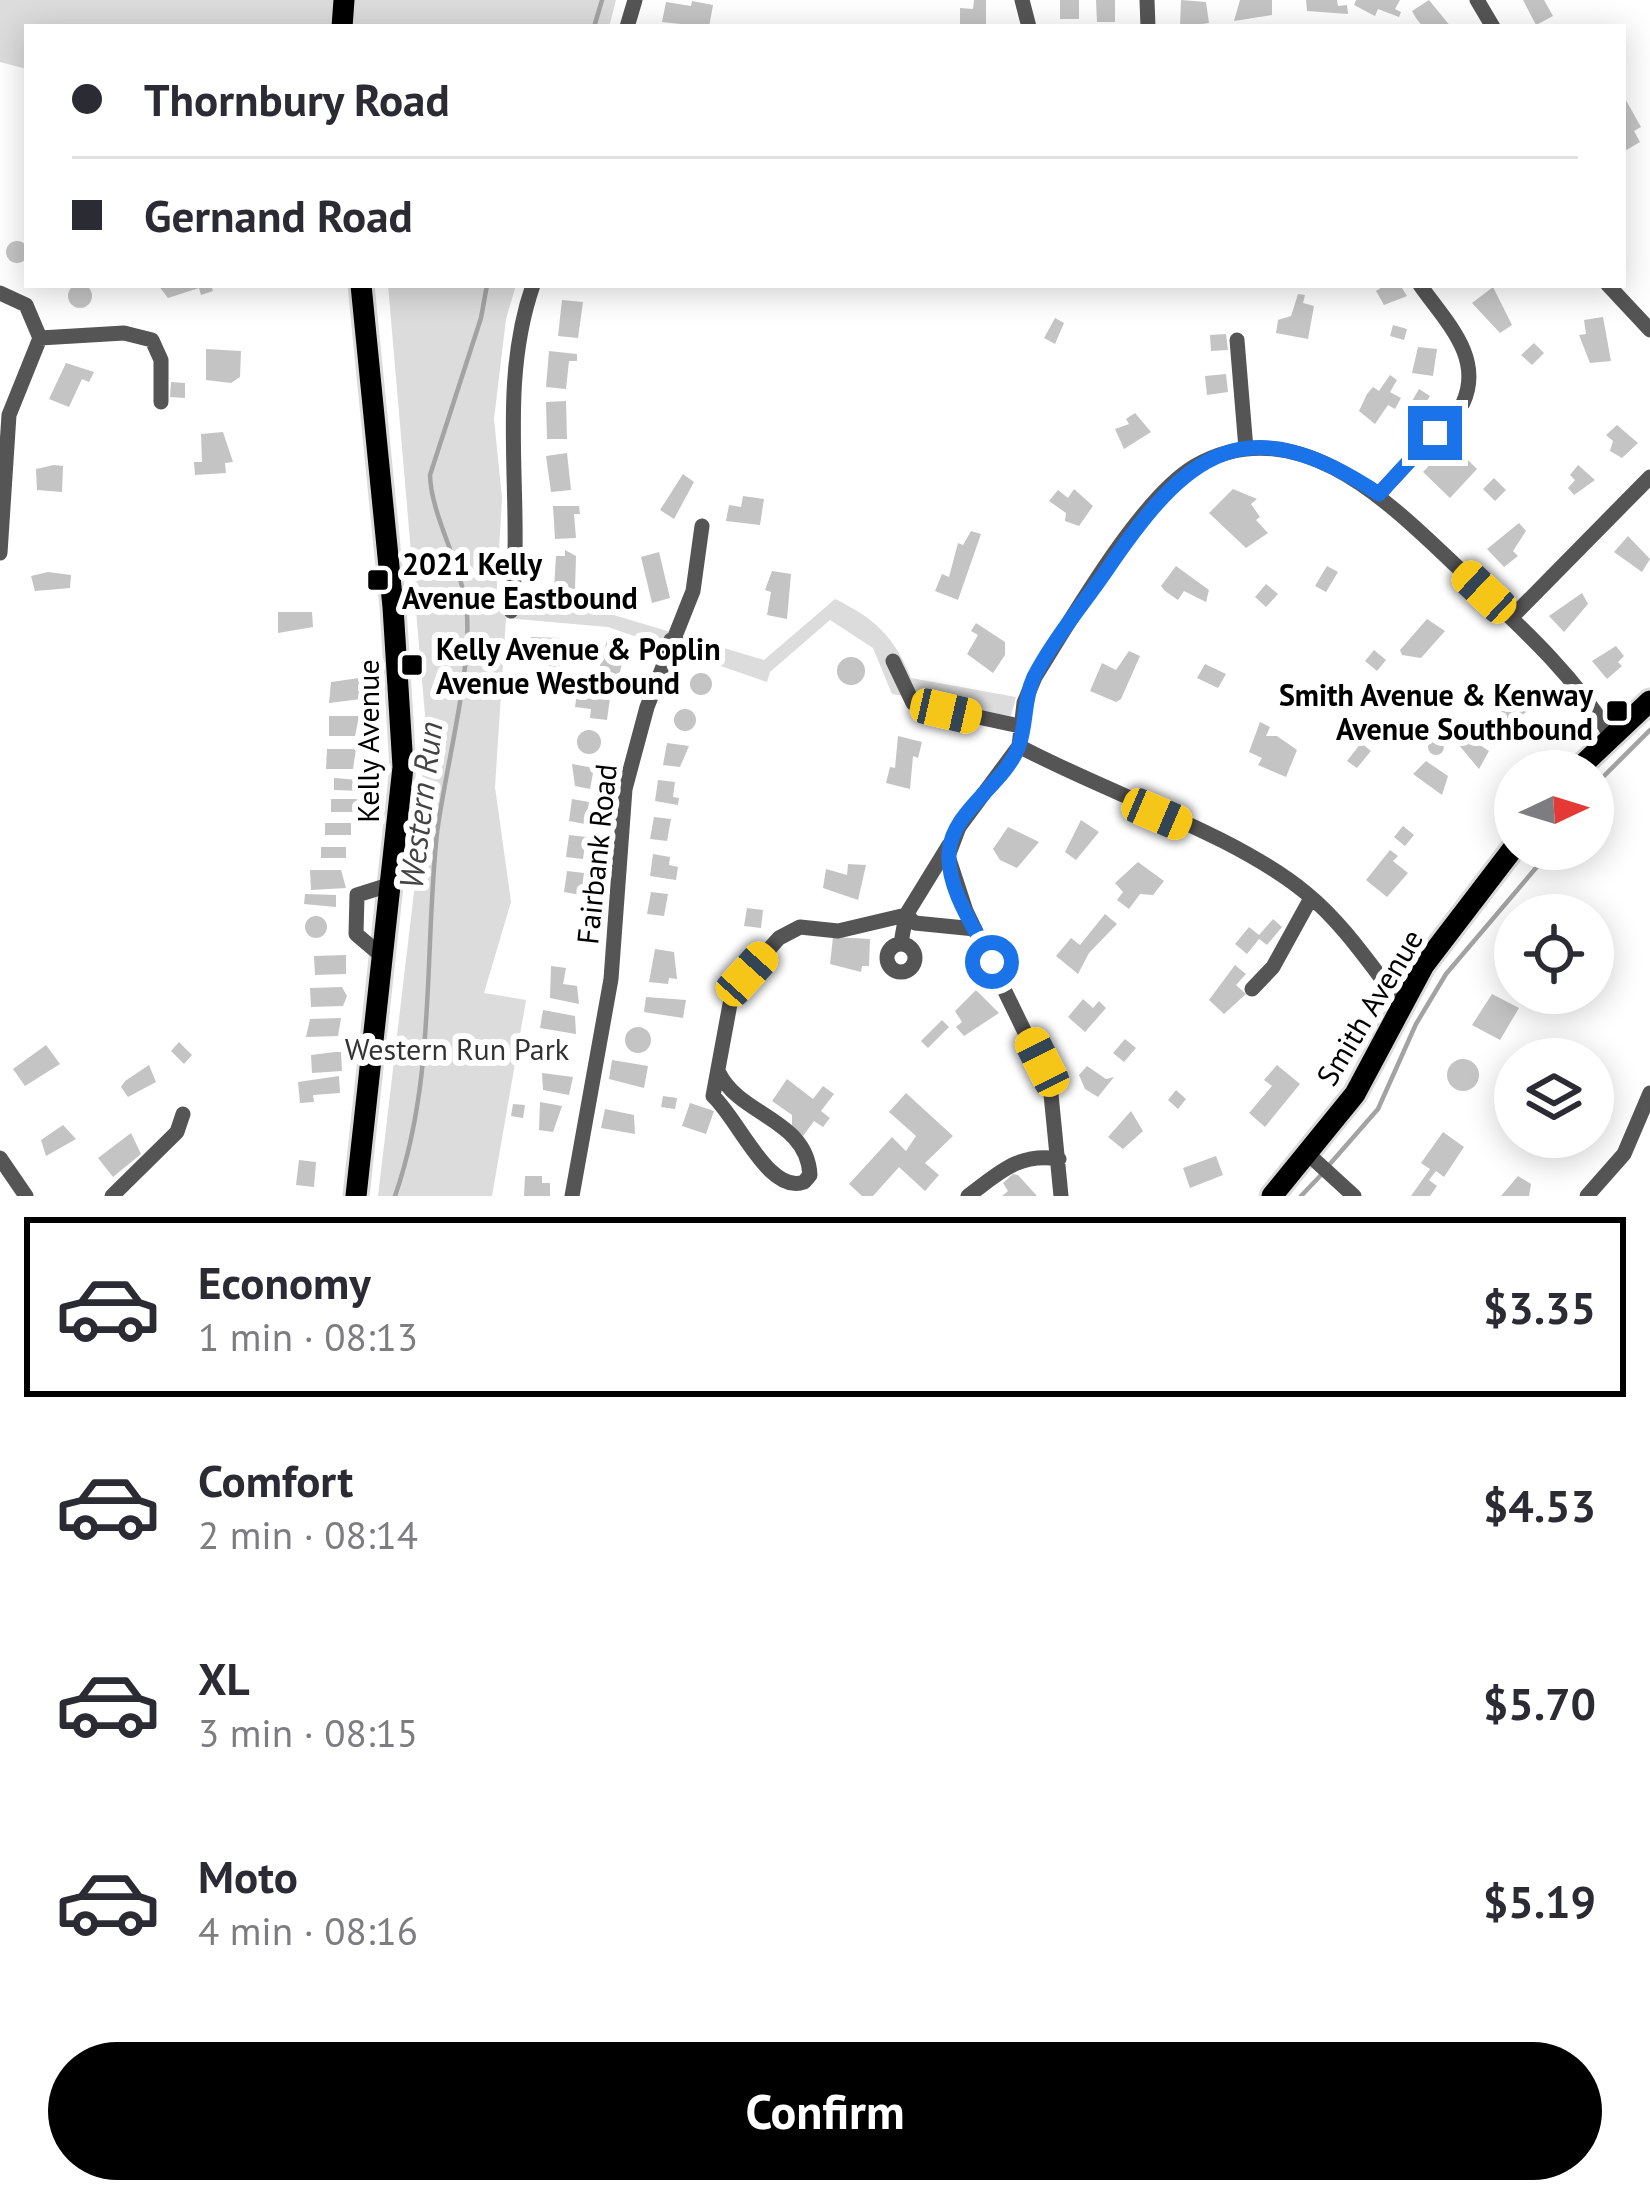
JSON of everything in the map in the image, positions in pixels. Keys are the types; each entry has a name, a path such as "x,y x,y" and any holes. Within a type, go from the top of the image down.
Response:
{"main road":[{"name":"Kelly Avenue","path":"356,1196 392,884 403,729 361,288"},
{"path":"1597,750 1650,700"},
{"name":"Smith Avenue","path":"1272,1196 1369,1072 1424,965 1496,870"}],"street":[{"path":"511,610 518,519 513,379 532,288"},
{"path":"1379,494 1463,403 1470,389 1468,358 1422,288"},
{"path":"1611,288 1650,330"},
{"path":"0,293 26,305 40,338 9,415 0,553"},
{"path":"40,338 124,333 152,340 161,360 161,402"},
{"path":"1237,340 1246,449"},
{"path":"901,943 906,915 951,841 1019,746 1035,676 1149,508 1194,466 1246,449 1313,458 1379,494 1567,674 1611,736"},
{"path":"1511,618 1650,477"},
{"name":"Fairbank Road","path":"572,1196 611,979 625,789 671,640 694,591 702,526"},
{"path":"671,640 706,652"},
{"path":"893,661 913,704 1020,726"},
{"path":"1019,746 1257,860 1336,921 1401,1004"},
{"path":"951,841 950,872 1050,1084 1061,1196"},
{"path":"383,957 356,934 357,895 392,884"},
{"path":"1252,989 1273,968 1311,898"},
{"path":"906,915 915,923 975,929"},
{"path":"719,1073 726,1088 774,1118 808,1152 810,1175 804,1182 783,1185 774,1179 744,1130 713,1096 730,1004 747,974 779,938 800,927 838,931 906,915"},
{"path":"1587,1196 1624,1154 1650,1093"},
{"path":"112,1196 177,1132 183,1114"},
{"path":"1308,1154 1354,1196"},
{"path":"968,1196 1008,1165 1028,1157 1059,1159"},
{"path":"0,1158 26,1196"},
{"path":"804,1182 817,1196"}],"green space":[{"path":"0,0 616,0 610,24 24,24 24,68 0,62"},
{"name":"Western Run Park","path":"388,288 515,288 506,319 494,419 502,498 496,602 532,596 608,604 607,613 764,660 835,599 881,630 911,678 1016,697 1011,716 892,694 873,648 830,620 770,672 767,682 608,627 506,618 495,787 511,902 484,993 526,1000 492,1196 378,1196 419,850 425,715"}],"building":[{"path":"974,0 986,0 986,24 960,24 960,8 973,9"},
{"path":"1060,0 1079,0 1079,19 1060,19"},
{"path":"1096,0 1115,0 1115,22 1097,22"},
{"path":"1181,0 1206,2 1209,23 1180,24"},
{"path":"1240,0 1272,0 1272,15 1234,21"},
{"path":"1306,0 1337,0 1338,6 1347,5 1348,14 1307,11"},
{"path":"1356,0 1400,0 1395,9 1401,12 1399,17 1378,9 1375,16 1354,5"},
{"path":"1429,0 1449,24 1421,24 1412,11"},
{"path":"1523,0 1544,0 1553,16 1535,24"},
{"path":"692,1 713,5 710,24 662,22 666,2 691,6"},
{"path":"1626,100 1641,127 1634,131 1640,142 1626,150"},
{"path":"17,241 24,244 24,260 17,263 6,252"},
{"path":"70,288 91,291 89,305 71,305"},
{"path":"160,288 199,288 168,298"},
{"path":"1402,288 1407,296 1384,305 1376,291"},
{"path":"1494,288 1512,325 1500,333 1472,303"},
{"path":"1298,294 1305,295 1303,303 1314,306 1308,339 1276,333 1278,320 1291,316"},
{"path":"562,300 583,302 578,338 558,336"},
{"path":"1603,317 1611,361 1590,363 1579,335 1586,334 1584,320"},
{"path":"1055,318 1064,323 1055,344 1044,338"},
{"path":"1393,325 1407,329 1404,340 1390,336"},
{"path":"1226,334 1228,350 1211,351 1210,335"},
{"path":"1534,343 1544,353 1532,365 1521,355"},
{"path":"1418,347 1437,349 1433,376 1412,373"},
{"path":"206,349 241,351 240,377 231,383 206,380"},
{"path":"549,351 577,354 577,361 569,361 566,389 546,387"},
{"path":"66,363 94,372 89,382 82,379 69,407 49,399"},
{"path":"1226,374 1228,392 1207,395 1205,376"},
{"path":"1390,375 1397,380 1390,392 1401,398 1395,409 1388,405 1375,424 1359,411 1373,387 1379,391"},
{"path":"171,382 185,383 185,398 170,397"},
{"path":"1419,389 1430,396 1420,412 1409,406"},
{"path":"566,401 567,439 547,439 546,402"},
{"path":"1135,413 1151,432 1124,449 1115,429 1129,424 1126,419"},
{"path":"1617,425 1638,443 1622,458 1610,451 1613,441 1606,435"},
{"path":"223,432 233,462 225,463 226,473 195,475 194,462 202,462 201,434"},
{"path":"1455,447 1477,469 1450,498 1423,472 1446,448 1450,453"},
{"path":"567,453 571,490 551,492 546,456"},
{"path":"1578,465 1595,480 1574,495 1568,488"},
{"path":"63,466 62,492 37,490 36,469"},
{"path":"683,474 694,482 674,519 660,510"},
{"path":"1494,478 1506,490 1495,501 1483,489"},
{"path":"1074,489 1093,506 1079,526 1065,521 1066,513 1049,501 1058,490 1068,498"},
{"path":"1233,489 1257,499 1251,504 1260,517 1256,520 1268,533 1246,548 1209,513"},
{"path":"743,496 764,499 760,525 726,521 729,505 741,507"},
{"path":"553,506 579,506 580,514 574,514 576,538 555,539"},
{"path":"1519,523 1526,531 1513,551 1518,556 1504,567 1487,549"},
{"path":"971,531 981,534 958,600 935,591 942,574 949,577 958,543 963,545"},
{"path":"1628,536 1650,559 1642,572 1614,552"},
{"path":"565,550 576,556 575,589 554,589 556,556 565,556"},
{"path":"659,552 670,598 652,603 641,557"},
{"path":"1176,566 1209,590 1206,602 1184,591 1178,600 1165,591 1161,586"},
{"path":"1327,566 1338,572 1326,592 1315,586"},
{"path":"772,571 791,574 787,619 767,615 771,592 765,590"},
{"path":"71,575 70,588 35,591 31,576"},
{"path":"1266,584 1278,594 1266,607 1255,597"},
{"path":"1582,593 1588,604 1564,632 1549,616"},
{"path":"278,612 312,612 313,627 278,633"},
{"path":"1427,619 1445,631 1421,658 1402,655 1400,650"},
{"path":"976,623 1005,642 1005,655 993,673 967,654 978,635 971,631"},
{"path":"531,637 561,638 560,668 549,667 549,659 530,658"},
{"path":"607,640 627,646 619,675 599,669"},
{"path":"1616,646 1624,656 1618,662 1622,666 1607,679 1592,661"},
{"path":"1374,650 1386,660 1377,671 1365,661"},
{"path":"1129,651 1140,656 1121,699 1116,702 1090,691 1102,663 1116,670"},
{"path":"851,657 861,661 865,671 861,681 851,685 841,681 837,671 841,661"},
{"path":"1205,664 1226,674 1218,688 1197,678"},
{"path":"701,673 712,684 701,695 690,684"},
{"path":"359,678 361,699 329,703 331,682"},
{"path":"1497,687 1530,709 1511,724 1488,700"},
{"path":"577,693 610,698 607,720 590,718 591,709 575,707"},
{"path":"685,709 696,720 685,731 674,720"},
{"path":"329,716 359,716 355,736 329,736"},
{"path":"1260,722 1270,727 1266,736 1277,736 1297,750 1286,777 1258,765 1262,758 1249,752"},
{"path":"589,730 601,742 589,754 577,742"},
{"path":"898,736 922,742 918,758 913,756 910,789 886,783 890,767 895,768"},
{"path":"1466,736 1489,751 1479,769 1458,744"},
{"path":"1436,739 1444,747 1436,755 1428,747"},
{"path":"667,743 689,746 680,767 663,765"},
{"path":"1361,743 1371,751 1357,768 1347,761"},
{"path":"327,749 356,749 353,769 326,769"},
{"path":"1426,761 1448,776 1442,795 1413,774"},
{"path":"572,764 594,768 590,789 575,786"},
{"path":"334,778 360,780 360,791 334,790"},
{"path":"658,780 675,782 673,797 679,798 678,805 655,801"},
{"path":"331,799 357,799 357,812 331,812"},
{"path":"572,799 589,802 585,824 569,821"},
{"path":"654,817 671,819 667,841 650,839"},
{"path":"1081,820 1099,832 1076,860 1065,852"},
{"path":"325,823 351,823 351,835 325,835"},
{"path":"1403,826 1414,835 1405,846 1394,837"},
{"path":"1008,827 1039,842 1017,868 1000,860 993,849"},
{"path":"569,835 586,837 583,859 566,857"},
{"path":"321,847 346,847 346,858 321,858"},
{"path":"1390,850 1398,856 1393,861 1408,873 1387,897 1366,880"},
{"path":"653,854 670,857 669,865 678,867 676,880 650,876"},
{"path":"1138,862 1164,881 1153,895 1140,894 1129,909 1117,900 1123,892 1115,883"},
{"path":"848,864 866,865 858,900 823,888 826,869 847,875"},
{"path":"310,870 341,870 346,888 311,890"},
{"path":"567,871 584,873 581,895 564,892"},
{"path":"651,892 668,894 664,916 647,914"},
{"path":"305,894 336,895 336,907 304,904"},
{"path":"747,908 763,910 761,928 744,926"},
{"path":"1105,914 1117,924 1089,953 1078,974 1056,956 1071,938 1080,945"},
{"path":"316,916 327,927 316,938 305,927"},
{"path":"1273,919 1282,927 1267,945 1259,939 1247,954 1235,944 1249,927 1259,935"},
{"path":"833,937 870,939 869,966 862,966 861,972 830,964"},
{"path":"655,949 674,952 677,979 669,978 668,984 649,982"},
{"path":"346,955 346,974 315,975 314,956"},
{"path":"1235,965 1246,974 1236,985 1246,994 1224,1014 1209,1000"},
{"path":"551,966 566,968 563,984 577,986 579,1004 550,998"},
{"path":"342,987 347,996 343,1006 311,1007 310,988"},
{"path":"976,990 999,1013 964,1036 956,1027 962,1022 955,1011"},
{"path":"1492,994 1494,1014 1515,1014 1501,1038 1472,1025"},
{"path":"646,997 686,1000 683,1018 644,1012"},
{"path":"1083,999 1093,1008 1099,1001 1106,1008 1085,1032 1068,1017"},
{"path":"543,1010 575,1016 576,1034 540,1028"},
{"path":"341,1018 338,1036 306,1037 310,1019"},
{"path":"942,1020 949,1027 928,1048 921,1041"},
{"path":"638,1027 651,1040 638,1053 625,1040"},
{"path":"1125,1039 1136,1048 1124,1062 1113,1053"},
{"path":"179,1042 192,1055 184,1064 171,1051"},
{"path":"546,1043 569,1047 566,1064 546,1060"},
{"path":"46,1045 60,1064 25,1086 13,1069"},
{"path":"341,1052 342,1071 312,1073 311,1055"},
{"path":"1463,1059 1474,1064 1479,1075 1474,1086 1463,1091 1452,1086 1447,1075 1452,1064"},
{"path":"612,1060 648,1066 644,1088 609,1079"},
{"path":"149,1065 156,1082 128,1097 121,1087"},
{"path":"1277,1065 1300,1084 1265,1127 1249,1113 1272,1086 1264,1080"},
{"path":"1087,1066 1106,1079 1114,1077 1098,1097 1085,1089 1079,1075"},
{"path":"542,1073 573,1077 569,1095 543,1090"},
{"path":"339,1076 340,1093 313,1095 314,1102 300,1103 298,1082"},
{"path":"787,1079 813,1099 823,1086 834,1094 821,1111 830,1118 823,1127 814,1121 803,1136 792,1128 792,1115 772,1101"},
{"path":"1176,1090 1186,1099 1178,1109 1168,1100"},
{"path":"906,1093 953,1136 925,1163 939,1175 925,1191 899,1167 873,1196 862,1196 849,1184 892,1137 906,1151 916,1136 889,1112"},
{"path":"663,1096 677,1098 675,1109 661,1107"},
{"path":"540,1102 562,1106 553,1132 539,1130"},
{"path":"690,1103 714,1111 706,1134 682,1126"},
{"path":"513,1104 525,1105 523,1118 511,1116"},
{"path":"605,1109 634,1115 635,1134 601,1128"},
{"path":"1131,1111 1143,1131 1123,1149 1108,1137"},
{"path":"63,1125 76,1139 46,1156 41,1140"},
{"path":"1443,1132 1464,1147 1444,1177 1436,1171 1429,1180 1437,1186 1430,1196 1411,1196 1430,1169 1421,1163"},
{"path":"131,1133 141,1154 113,1177 98,1158"},
{"path":"1216,1156 1223,1175 1190,1188 1183,1168"},
{"path":"299,1160 316,1162 314,1187 296,1185"},
{"path":"1013,1174 1037,1196 1002,1196 1008,1191 1003,1183"},
{"path":"525,1176 542,1176 542,1183 550,1183 550,1196 524,1196"},
{"path":"1518,1176 1531,1184 1529,1196 1501,1196"}],"waterway":[{"name":"Western Run","path":"595,24 602,0"},
{"name":"Western Run","path":"395,1196 408,1152 423,1061 437,833 467,639 465,597 430,475 486,288"},
{"path":"1614,766 1650,730"},
{"path":"1329,1165 1378,1109 1416,1024 1446,974 1534,870"},
{"path":"1301,1196 1322,1174"}],"place":[{"name":"2021 Kelly Avenue Eastbound","path":"378,580"},
{"name":"Kelly Avenue & Poplin Avenue Westbound","path":"412,665"},
{"name":"Smith Avenue & Kenway Avenue Southbound","path":"1617,711"}],"route":[{"path":"992,962 950,872 951,841 1019,746 1024,703 1035,676 1149,508 1194,466 1239,449 1262,448 1313,458 1379,494 1435,433"}]}
